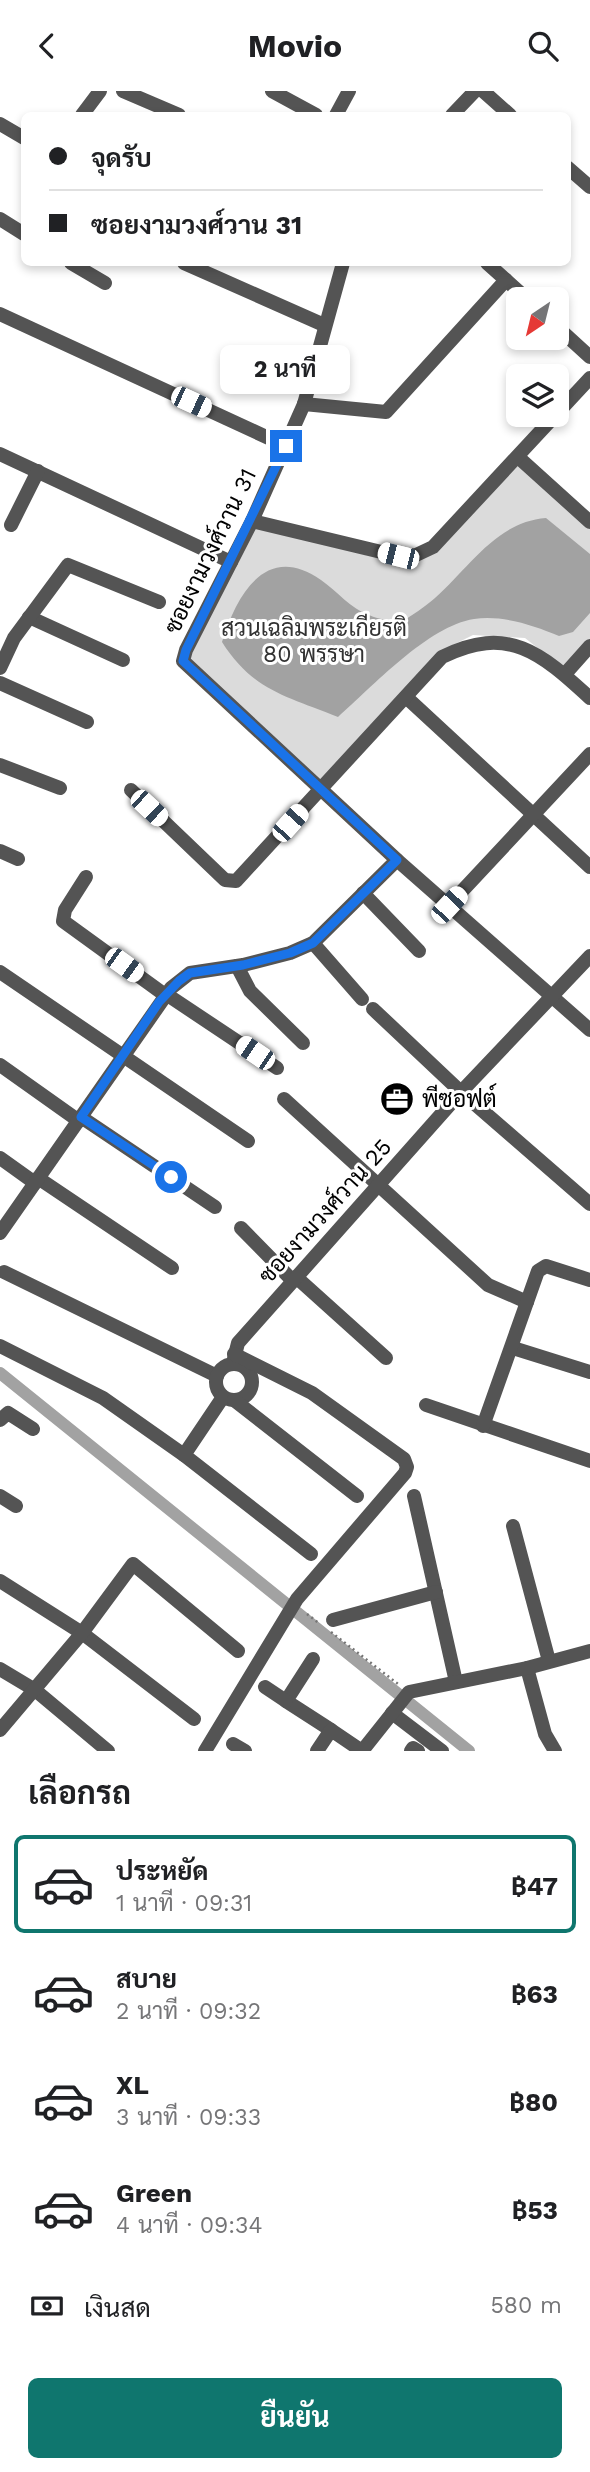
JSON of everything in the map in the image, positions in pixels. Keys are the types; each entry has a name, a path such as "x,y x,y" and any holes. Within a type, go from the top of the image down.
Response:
{"street":[{"path":"84,112 100,91"},
{"path":"123,91 172,112"},
{"path":"272,91 310,112"},
{"path":"338,112 349,91"},
{"path":"455,112 474,91"},
{"path":"483,91 507,112"},
{"path":"0,124 21,136"},
{"path":"571,170 590,187"},
{"path":"0,219 21,232"},
{"path":"76,266 105,283"},
{"path":"191,266 324,325"},
{"name":"ซอยงามวงศ์วาน 31","path":"321,788 183,661 186,650 252,520 304,404 341,266"},
{"path":"490,266 514,287"},
{"path":"304,404 386,412 506,280"},
{"path":"0,314 286,446"},
{"path":"569,338 590,357"},
{"path":"252,520 398,556 416,555 433,547 590,378"},
{"path":"0,454 231,562"},
{"path":"518,457 590,522"},
{"path":"11,524 38,471"},
{"path":"0,668 29,617 63,569 70,564 159,602"},
{"path":"29,617 123,660"},
{"path":"131,790 225,880 236,881 442,657 475,642 524,646 565,674 590,698"},
{"path":"565,674 590,646"},
{"path":"0,683 87,722"},
{"path":"406,697 590,867"},
{"path":"449,905 590,754"},
{"path":"0,765 60,788"},
{"path":"321,788 397,860 590,1030"},
{"path":"0,851 18,859"},
{"path":"0,1233 166,994 190,973 237,966 290,953 313,943 397,860"},
{"path":"86,877 65,910 63,921 277,1068"},
{"path":"363,893 419,951"},
{"path":"313,943 368,1004 461,1092 590,1204"},
{"name":"ซอยงามวงศ์วาน 25","path":"235,1354 295,1279 461,1092 590,956"},
{"path":"237,966 250,991 303,1043"},
{"path":"0,972 248,1141"},
{"path":"0,1065 215,1207"},
{"path":"284,1099 488,1285 527,1302"},
{"path":"0,1158 172,1268"},
{"path":"241,1228 386,1358"},
{"path":"483,1426 542,1267 590,1280"},
{"path":"4,1272 217,1376"},
{"path":"0,1346 103,1398 184,1455 311,1554"},
{"path":"513,1348 590,1372"},
{"path":"235,1354 217,1376 217,1387 357,1496"},
{"path":"184,1455 229,1398 245,1396 252,1381 235,1354"},
{"path":"205,1751 250,1681 294,1604 405,1473 407,1467 404,1459 312,1393 235,1354"},
{"path":"426,1405 590,1461"},
{"path":"0,1420 8,1413 33,1429"},
{"path":"0,1496 16,1506"},
{"path":"414,1496 456,1682"},
{"path":"513,1526 549,1661"},
{"path":"0,1730 82,1633 133,1564 238,1651"},
{"path":"0,1580 82,1633 194,1719"},
{"path":"333,1620 436,1592"},
{"path":"265,1687 363,1751 409,1692 527,1668 590,1651"},
{"path":"286,1701 313,1659"},
{"path":"527,1668 545,1734 555,1751"},
{"path":"0,1669 35,1691 108,1751"},
{"path":"394,1709 442,1751"},
{"path":"317,1751 331,1730"},
{"path":"411,1751 413,1748 418,1751"}],"path":[{"path":"307,1614 409,1692"}],"green space":[{"name":"สวนเฉลิมพระเกียรติ 80 พรรษา","path":"518,461 590,527 590,650 569,673 525,638 473,635 439,652 322,782 185,659 254,525 416,560"}],"shaded area":[{"path":"546,518 590,554 590,613 573,632 559,636 496,618 474,619 456,624 438,633 402,659 338,717 287,697 259,682 222,642 236,606 246,591 257,578 270,570 285,567 302,570 321,580 362,612 400,623 435,598 498,537 528,521"}],"waterway":[{"path":"0,1373 469,1751"}],"place":[{"name":"พีซอฟต์","path":"397,1099"}],"route":[{"path":"171,1177 81,1117 159,1002 190,973 243,965 290,953 313,943 397,860 183,661 286,446"}]}
